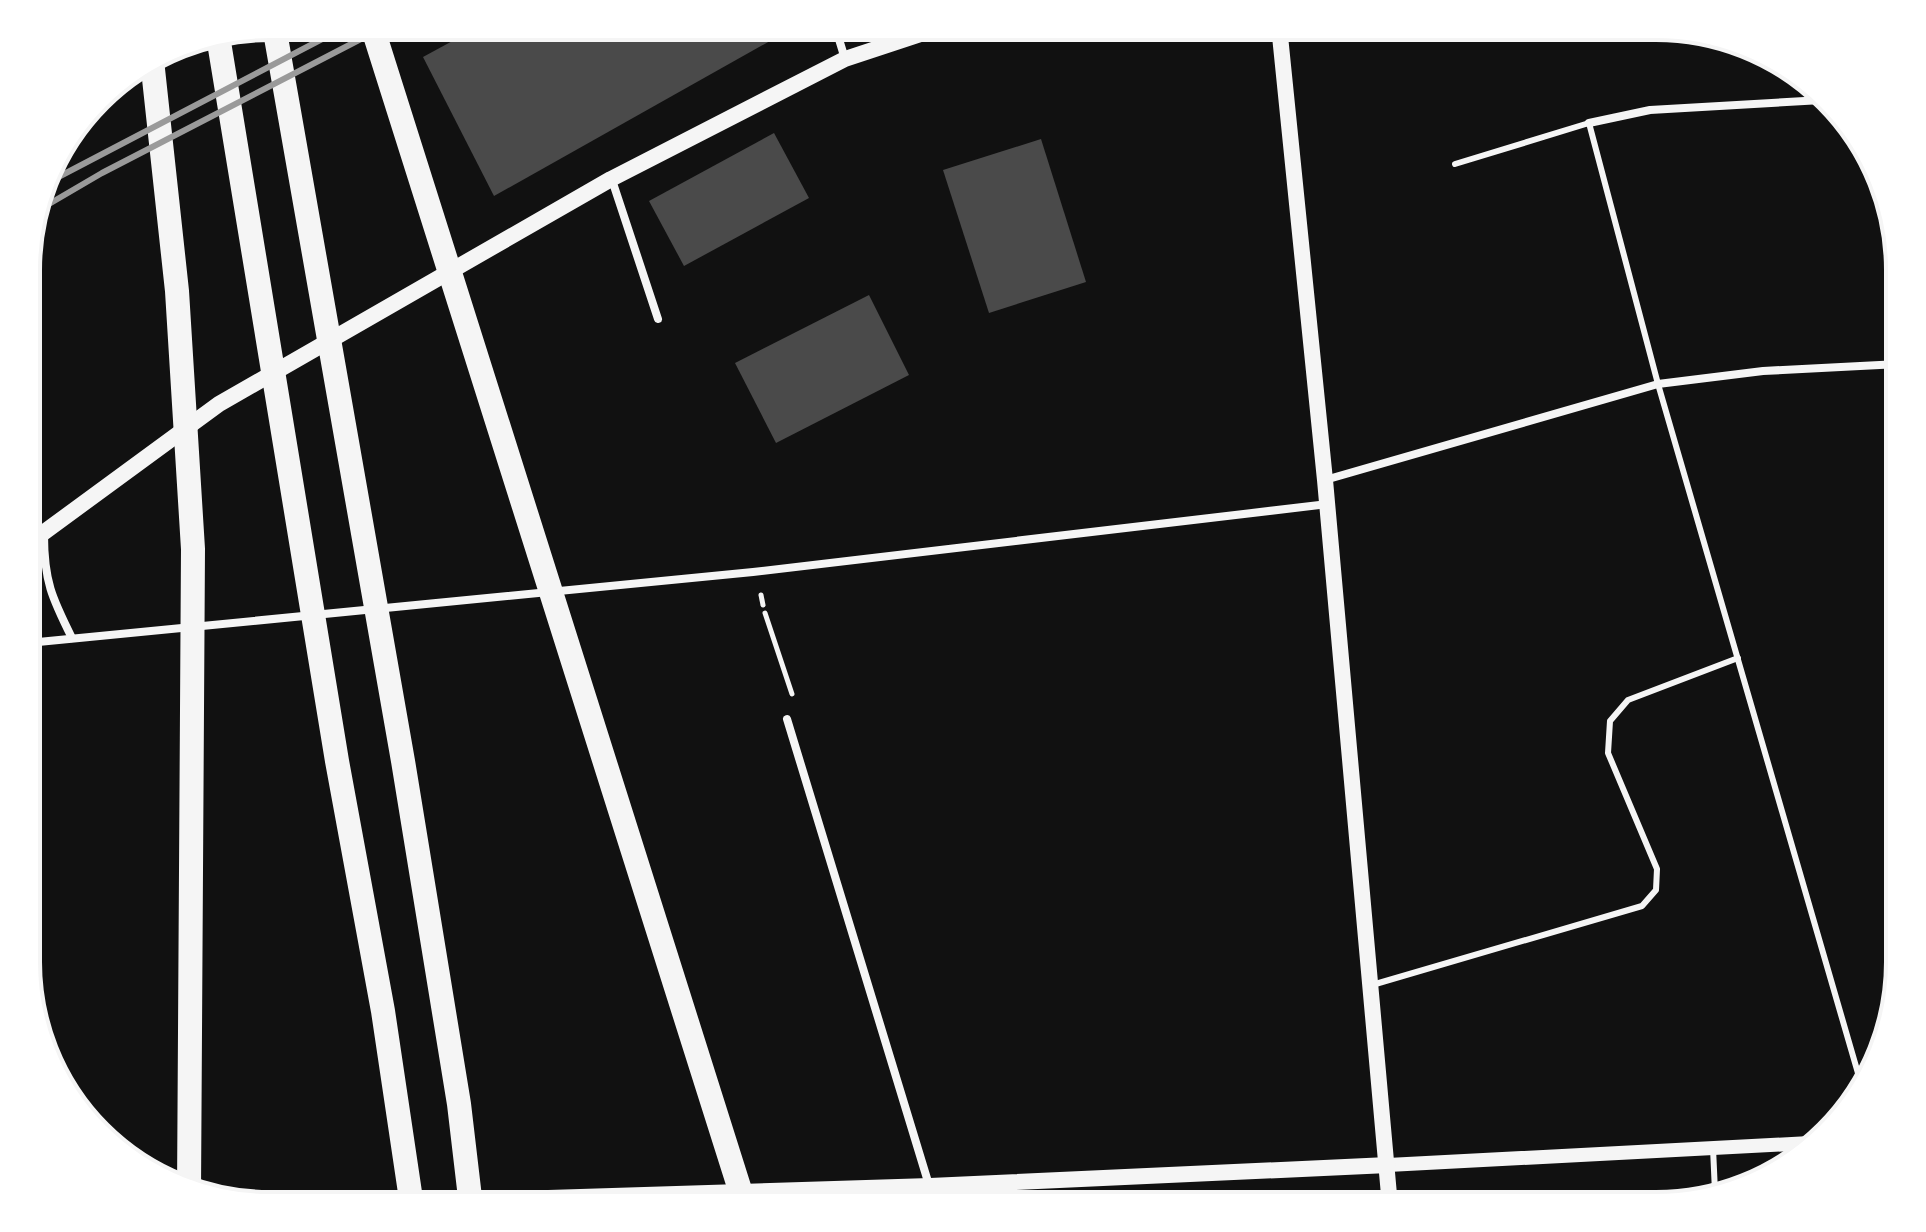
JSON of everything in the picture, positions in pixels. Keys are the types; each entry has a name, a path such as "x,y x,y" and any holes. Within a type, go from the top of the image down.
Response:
{"highway":[{"path":"276,40 403,761 459,1104 469,1192"},
{"path":"376,40 739,1192"},
{"path":"220,46 337,761 383,1011 410,1192"},
{"path":"153,72 177,291 191,497 194,617 189,1176"}],"main road":[{"path":"40,534 219,404 611,179 845,59 903,40"},
{"path":"1280,40 1328,504 1389,1192"},
{"path":"843,1192 1388,1165"}],"street":[{"path":"839,40 845,59"},
{"path":"1589,123 1650,110 1812,101"},
{"path":"611,179 658,319"},
{"path":"1325,480 1658,384 1763,371 1886,365"},
{"path":"40,642 753,572 1328,504"},
{"path":"44,530 44,570 53,600 72,638"},
{"path":"787,719 930,1186"},
{"path":"1388,1165 1796,1144"}],"lane":[{"path":"1455,164 1589,123 1658,384 1858,1072"},
{"path":"1372,985 1642,906 1656,890 1657,869 1608,753 1610,721 1628,700 1738,658"},
{"path":"1713,1148 1715,1184"}],"path":[{"path":"761,595 763,605"},
{"path":"765,613 792,694"}],"building":[{"path":"454,40 772,40 494,196 423,57"},
{"path":"774,133 809,198 684,266 649,201"},
{"path":"1041,139 1086,282 989,313 943,170"},
{"path":"869,295 909,375 776,443 735,363"}],"railway":[{"path":"61,176 320,40"},
{"path":"50,203 102,173 359,40"}]}
